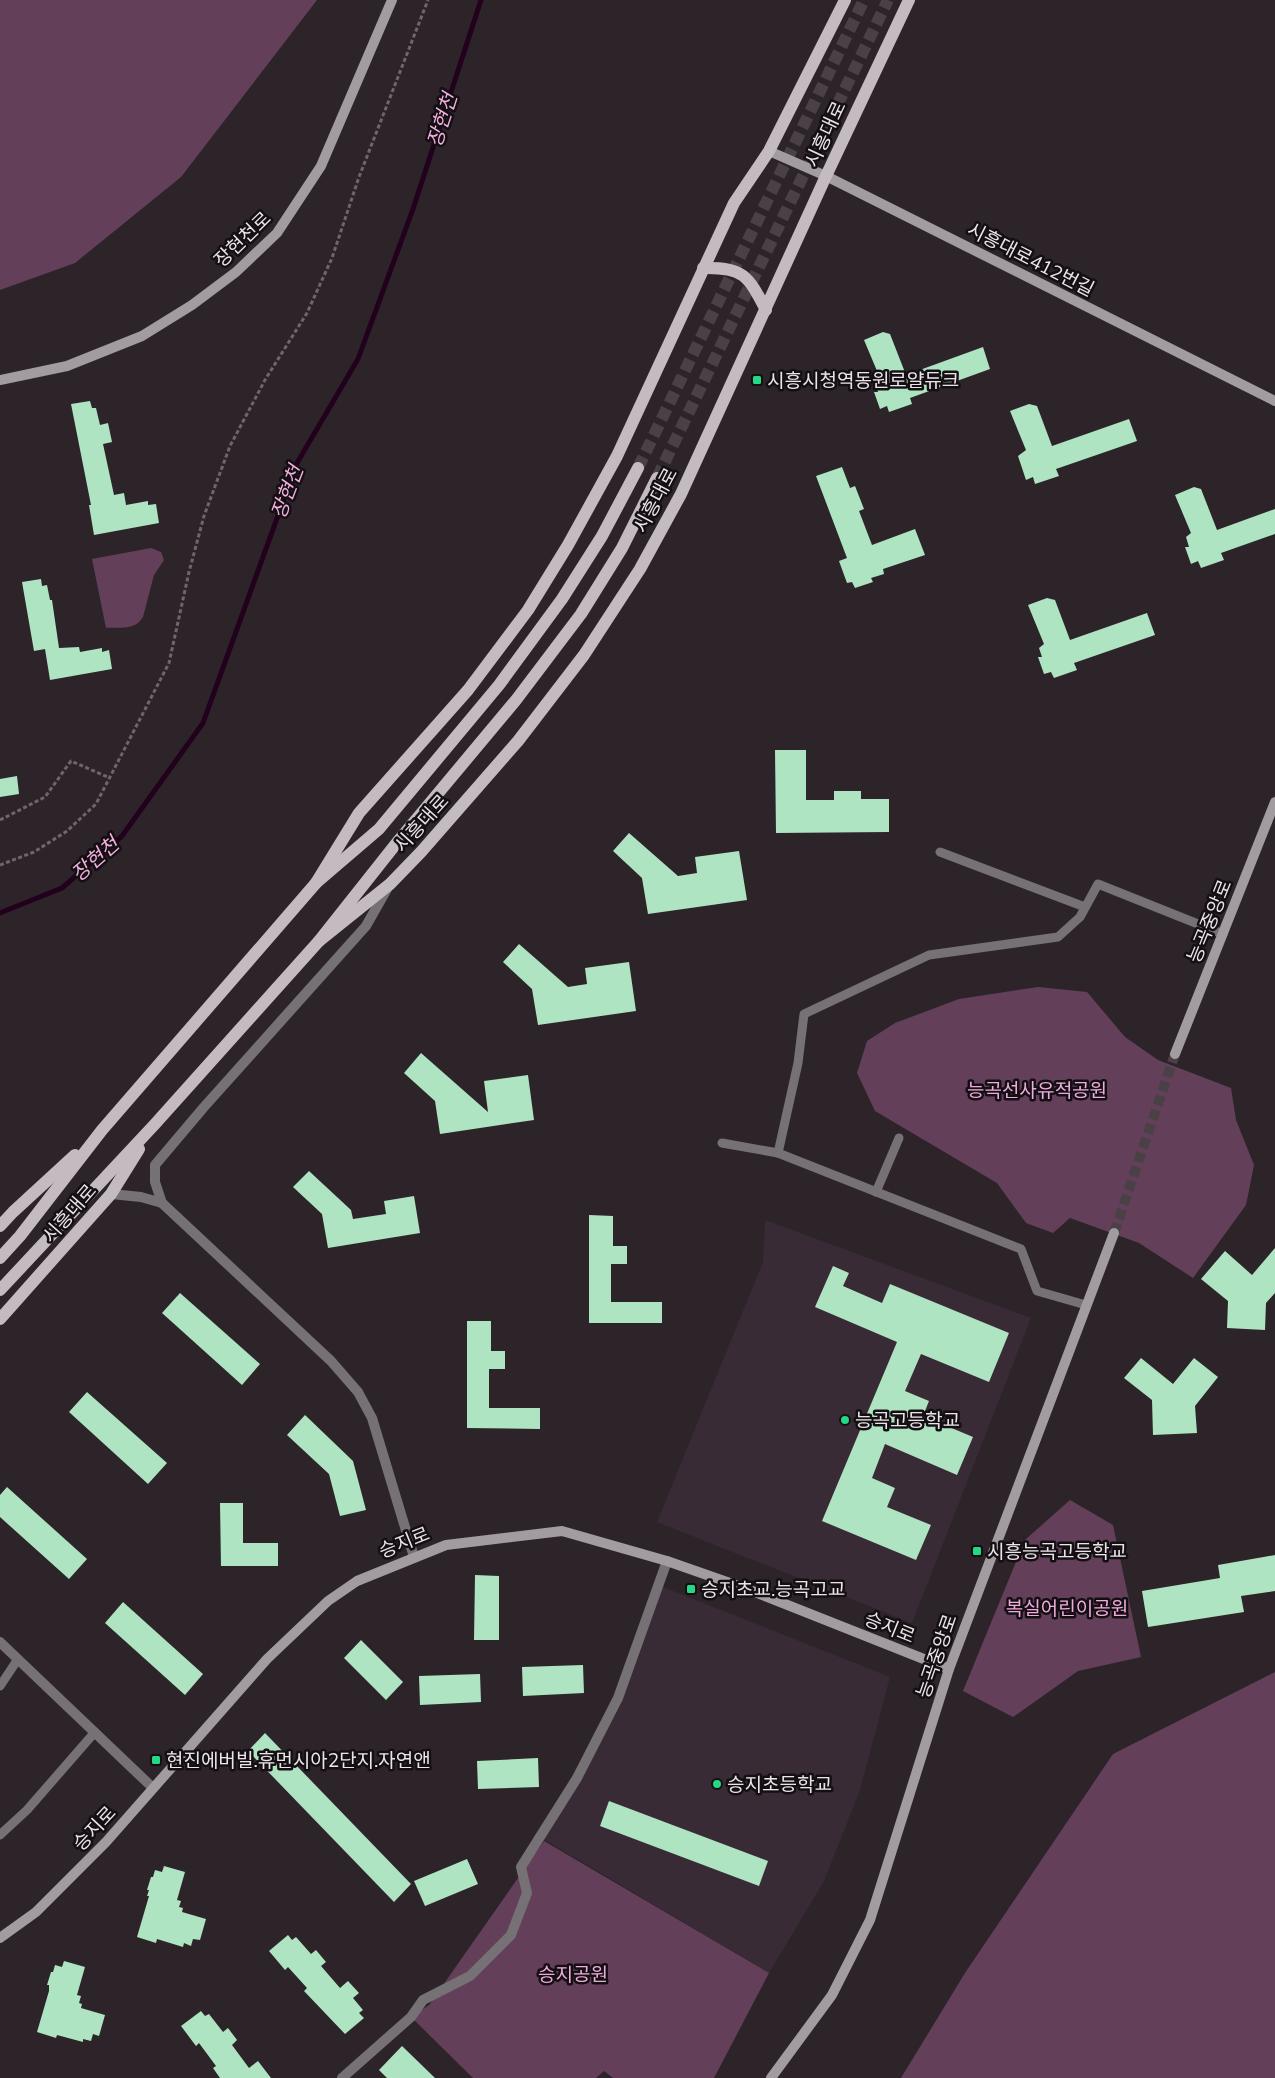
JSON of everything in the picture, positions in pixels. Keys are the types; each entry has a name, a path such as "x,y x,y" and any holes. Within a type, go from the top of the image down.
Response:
{"main road":[{"name":"시흥대로","path":"316,883 359,813 468,690 528,610 568,545 617,456 734,203 770,152 845,0"},
{"name":"시흥대로","path":"319,941 390,884 421,852 518,741 584,655 640,568 681,494 826,176 910,0"},
{"path":"703,268 726,267 744,275 755,289 766,310"},
{"name":"시흥대로","path":"0,1258 20,1236 102,1130 316,883 379,828 499,685 567,591 602,536 638,468"},
{"name":"시흥대로","path":"0,1290 155,1124 319,941 399,840 516,700 581,614 622,548 657,478"},
{"name":"시흥대로","path":"0,1319 111,1194 155,1124"},
{"name":"시흥대로","path":"0,1226 102,1130"}],"street":[{"name":"장현천로","path":"0,380 67,366 142,336 192,305 236,272 277,233 322,166 392,0"},
{"name":"시흥대로412번길","path":"770,152 826,176 1275,401"},
{"name":"능곡중앙로","path":"1175,1054 1275,802"},
{"path":"162,1203 155,1182 155,1165 204,1107 366,926 390,884"},
{"path":"111,1194 141,1197 162,1203 331,1361 358,1392 372,1418 414,1557"},
{"name":"능곡중앙로","path":"771,2078 832,1995 870,1920 949,1669 1114,1233"},
{"name":"승지로","path":"0,1938 36,1912 106,1842 267,1659 292,1632 328,1600 358,1581 446,1544 562,1531 667,1561 747,1589 949,1669"},
{"path":"342,2078 411,2017 423,2000 470,1976 511,1935 527,1894 521,1867 577,1778 618,1698 667,1561"},
{"path":"0,1642 153,1788"}],"lane":[{"path":"940,852 1085,907"},
{"path":"778,1153 798,1063 804,1014 929,955 1058,936 1080,917 1098,884 1223,934"},
{"path":"876,1192 899,1138"},
{"path":"722,1143 778,1153 1021,1249 1037,1290 1086,1305"},
{"path":"0,1686 18,1659"},
{"path":"0,1835 27,1810 95,1732"}],"path":[{"path":"0,865 34,852 67,831 96,804 169,663 204,516 230,446 265,380 307,313 332,258 359,177 428,0"},
{"path":"0,820 45,798 71,761 110,778"}],"shaded area":[{"name":"능곡고등학교","path":"765,1220 1031,1318 912,1623 657,1522 763,1262"},
{"name":"승지초등학교","path":"658,1585 890,1677 860,1790 824,1881 769,1973 540,1837 618,1698"}],"green space":[{"path":"0,0 317,0 181,177 75,263 0,290"},
{"path":"151,548 161,552 164,560 154,575 143,617 131,626 106,628 92,559"},
{"name":"능곡선사유적공원","path":"1038,987 1087,992 1125,1037 1158,1060 1231,1088 1236,1120 1254,1165 1246,1205 1193,1278 1139,1243 1070,1218 1053,1233 1026,1223 997,1183 875,1111 857,1073 867,1041 895,1023 959,999"},
{"name":"복실어린이공원","path":"1070,1500 1113,1525 1141,1657 1078,1671 1013,1717 963,1691 1025,1540"},
{"path":"1275,1672 1275,2078 901,2078 965,1973 1113,1754"},
{"name":"승지공원","path":"544,1841 769,1973 714,2078 613,2078 604,2071 596,2078 473,2078 411,2017 429,2005"}],"building":[{"path":"883,332 890,334 906,375 983,347 990,369 910,398 912,404 889,412 887,406 880,409 874,392 878,392 875,382 880,378 864,340"},
{"path":"90,401 92,408 96,408 100,425 108,423 112,442 103,444 114,495 124,493 126,505 148,501 148,505 156,504 159,523 94,535 89,505 91,505 71,404"},
{"path":"1029,404 1037,406 1052,446 1129,419 1137,441 1056,469 1059,476 1035,484 1033,477 1026,480 1018,456 1026,450 1010,411"},
{"path":"842,467 850,488 855,486 864,509 859,511 872,545 915,529 925,555 883,569 884,574 871,578 873,582 855,588 852,582 847,583 839,561 847,558 816,476"},
{"path":"1194,487 1201,489 1217,530 1275,509 1275,534 1221,553 1224,560 1201,568 1198,561 1191,564 1185,547 1189,547 1186,537 1191,533 1175,495"},
{"path":"41,579 42,586 47,585 50,600 52,600 59,648 79,647 80,652 102,648 102,652 109,650 112,669 50,680 45,649 34,651 22,582"},
{"path":"1047,598 1055,600 1070,640 1147,613 1155,635 1074,663 1077,670 1054,678 1051,672 1044,674 1038,657 1042,657 1039,648 1044,644 1028,605"},
{"path":"775,750 806,750 806,800 834,800 834,791 861,791 861,799 889,799 889,832 776,833"},
{"path":"17,776 19,794 0,797 0,779"},
{"path":"629,833 678,876 697,873 695,857 739,851 747,900 648,914 642,878 613,851"},
{"path":"519,944 568,987 587,984 585,968 629,962 636,1011 538,1025 532,989 503,962"},
{"path":"421,1053 488,1112 484,1081 528,1075 534,1120 440,1134 435,1101 404,1073"},
{"path":"309,1171 351,1210 353,1219 386,1214 384,1201 414,1196 420,1233 328,1248 322,1214 293,1187"},
{"path":"589,1215 613,1216 613,1246 627,1246 627,1264 611,1264 611,1302 662,1302 662,1323 589,1323"},
{"path":"1275,1248 1275,1293 1266,1303 1265,1330 1227,1328 1228,1301 1201,1279 1225,1251 1252,1275"},
{"path":"833,1266 849,1273 843,1286 882,1303 890,1284 1009,1333 989,1382 921,1354 905,1391 929,1401 923,1416 973,1437 957,1475 885,1444 872,1478 895,1488 887,1507 931,1525 916,1560 822,1521 897,1342 815,1307"},
{"path":"180,1293 260,1364 242,1385 162,1313"},
{"path":"467,1321 491,1321 491,1351 505,1351 505,1369 489,1369 489,1408 540,1408 540,1429 467,1428"},
{"path":"1141,1358 1173,1384 1194,1358 1218,1377 1195,1406 1197,1433 1153,1435 1152,1400 1124,1378"},
{"path":"87,1392 167,1463 148,1484 69,1412"},
{"path":"305,1415 353,1461 366,1510 340,1516 329,1474 287,1435"},
{"path":"7,1487 87,1559 69,1579 0,1517 0,1495"},
{"path":"220,1503 243,1503 243,1543 278,1543 278,1566 221,1566"},
{"path":"1275,1555 1275,1591 1241,1596 1244,1612 1148,1627 1142,1591 1220,1578 1218,1565"},
{"path":"475,1575 499,1576 499,1640 474,1640"},
{"path":"123,1602 203,1674 185,1695 105,1623"},
{"path":"361,1640 403,1682 386,1700 344,1658"},
{"path":"583,1665 584,1693 523,1696 522,1667"},
{"path":"480,1674 481,1702 420,1705 419,1676"},
{"path":"265,1733 411,1884 394,1902 248,1751"},
{"path":"538,1758 539,1787 478,1789 477,1761"},
{"path":"609,1801 768,1861 759,1886 600,1826"},
{"path":"467,1859 478,1884 425,1906 414,1881"},
{"path":"164,1866 185,1872 177,1900 181,1901 179,1907 183,1908 182,1912 206,1919 200,1940 193,1939 191,1946 184,1943 183,1947 157,1939 156,1943 137,1937 149,1896 147,1896 149,1890 147,1890 151,1877 153,1877 155,1870 162,1872"},
{"path":"288,1935 292,1940 296,1937 311,1954 316,1950 326,1962 321,1966 340,1988 348,1981 359,1993 353,1998 363,2010 359,2013 364,2018 345,2034 304,1991 307,1988 288,1967 285,1970 269,1951"},
{"path":"64,1961 85,1967 77,1995 81,1996 79,2003 82,2004 81,2008 105,2015 99,2036 93,2034 91,2041 83,2039 83,2042 57,2035 56,2038 37,2032 49,1991 49,1985 47,1985 51,1972 53,1972 55,1965 62,1967"},
{"path":"201,2011 205,2016 209,2014 223,2032 228,2028 237,2040 232,2045 249,2068 258,2061 271,2078 220,2078 213,2068 216,2066 199,2043 196,2046 181,2026"},
{"path":"402,2046 435,2078 387,2078 379,2070"}],"waterway":[{"name":"장현천","path":"0,913 62,888 122,836 203,723 297,463 358,359 413,209 481,0"}],"tunnel":[{"path":"638,468 864,0"},
{"path":"657,478 888,0"},
{"path":"1114,1233 1175,1054"}],"place":[{"name":"시흥시청역동원로얄듀크","path":"757,380"},
{"name":"능곡고등학교","path":"845,1420"},
{"name":"시흥능곡고등학교","path":"977,1551"},
{"name":"승지초교.능곡고교","path":"691,1589"},
{"name":"현진에버빌.휴먼시아2단지.자연앤","path":"156,1760"},
{"name":"승지초등학교","path":"717,1784"}]}
